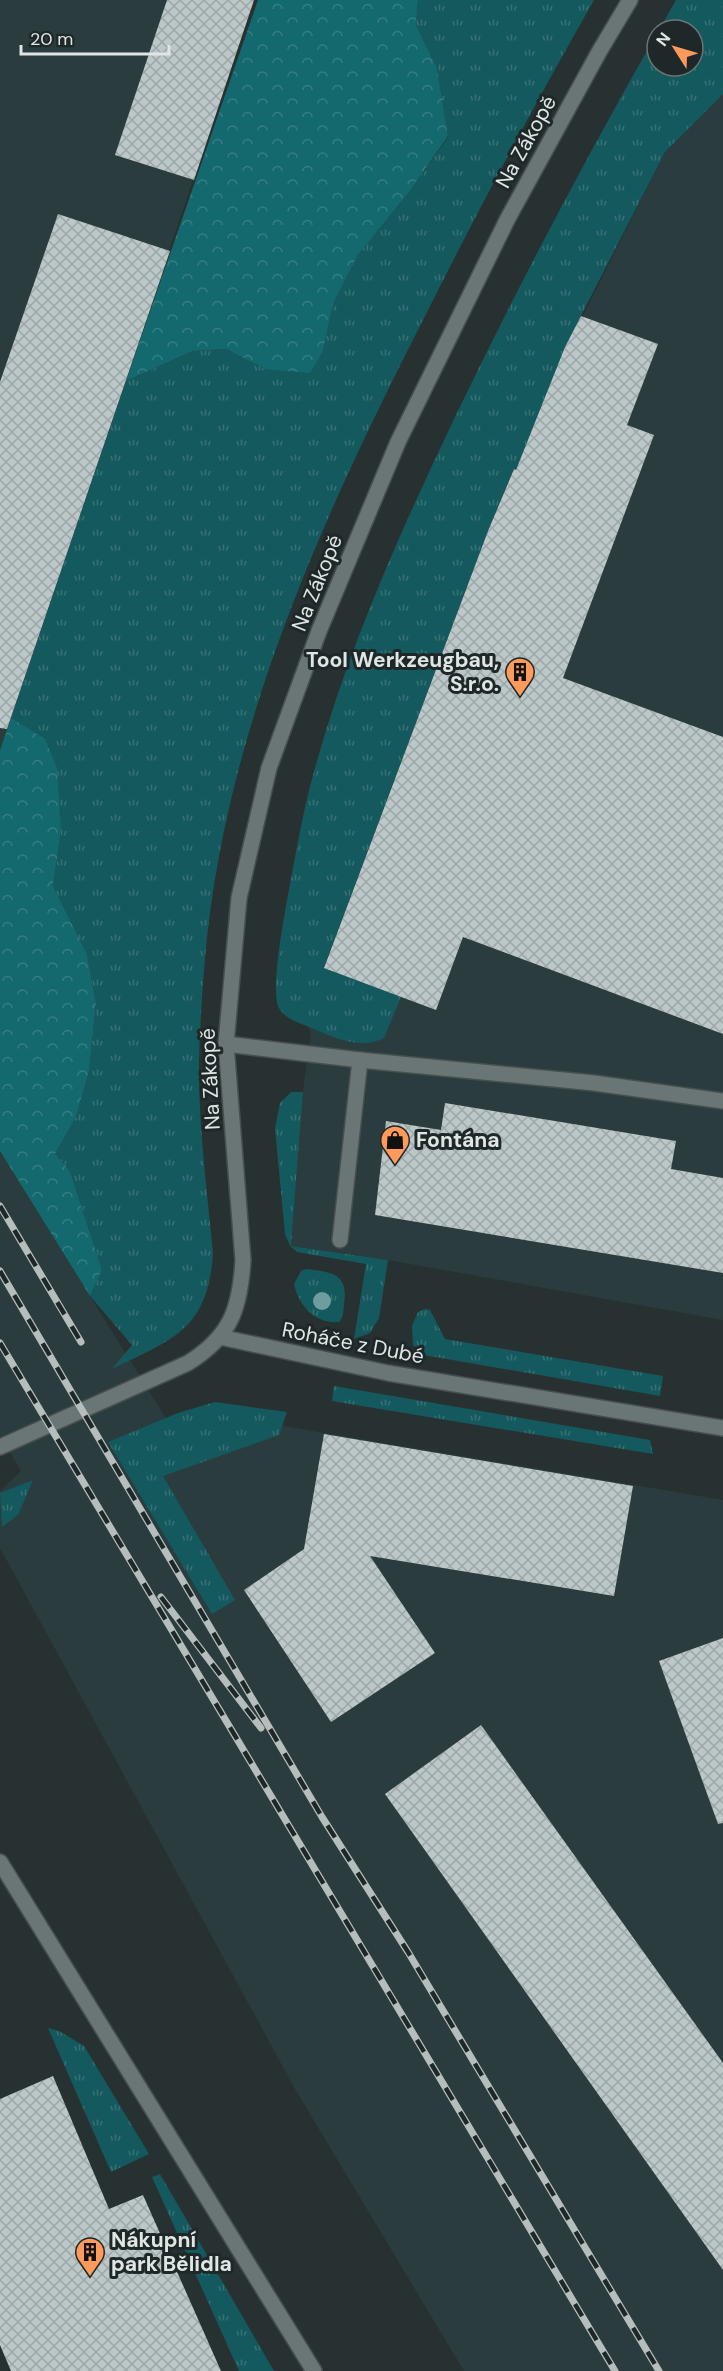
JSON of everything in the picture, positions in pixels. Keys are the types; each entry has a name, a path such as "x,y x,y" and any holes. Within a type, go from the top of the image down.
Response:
{"street":[{"name":"Na Zákopě","path":"220,1337 233,1317 238,1304 243,1260 226,1044 239,897 269,768 319,631 398,442 496,241 593,62 630,0"},
{"path":"226,1044 594,1083 723,1101"},
{"path":"340,1240 360,1060"},
{"path":"0,1448 168,1374 206,1351 220,1337"},
{"name":"Roháče z Dubé","path":"220,1337 388,1374 723,1428"},
{"path":"0,1862 314,2371"}],"shaded area":[{"path":"0,0 254,0 0,750"},
{"path":"723,92 723,1320 388,1260 291,1246 303,1092 311,1032 308,1027 327,965 533,416 665,152"},
{"path":"0,1151 190,1457 166,1474 283,1426 723,1500 723,2371 464,2371 295,2089 0,1548 0,1491 21,1471 0,1435"}],"green space":[{"path":"258,0 418,0 416,25 437,68 448,136 410,191 358,255 333,304 323,351 310,373 265,369 226,349 193,351 126,381"},
{"path":"418,0 594,0 485,199 385,396 314,550 283,629 256,709 233,791 216,874 205,958 199,1083 203,1156 213,1253 210,1279 204,1299 184,1328 153,1349 112,1369 132,1345 90,1296 102,1270 70,1171 55,1154 76,1117 89,1071 96,1003 87,954 53,886 61,830 11,718 126,381 193,351 226,349 265,369 323,351 333,304 358,255 410,191 448,137 437,68 416,25"},
{"path":"676,0 723,0 723,94 665,152 565,347 516,470 513,470 488,531 324,967 401,997 384,1038 366,1043 338,1039 288,1017 280,1010 276,996 279,952 297,847 311,784 329,722 378,588 457,413 504,317 645,55 645,78 705,78 705,18 666,18"},
{"path":"11,718 45,739 57,768 61,830 53,886 87,954 96,1003 89,1071 76,1117 55,1154 70,1171 102,1270 90,1296 0,1151 0,750"},
{"path":"291,1092 303,1092 291,1246 388,1260 379,1318 370,1333 354,1339 366,1264 297,1252 290,1246 285,1234 275,1128 280,1103"},
{"path":"306,1269 330,1273 341,1280 345,1294 343,1314 339,1322 330,1322 316,1317 300,1300 294,1284 301,1271"},
{"path":"425,1309 430,1310 445,1339 663,1376 660,1396 424,1355 413,1345 412,1326 418,1312"},
{"path":"334,1386 650,1440 653,1454 332,1401"},
{"path":"215,1402 287,1412 279,1435 163,1476 235,1600 212,1614 108,1442 178,1413"},
{"path":"33,1480 18,1515 2,1527 0,1493"},
{"path":"48,2028 59,2031 84,2046 149,2154 111,2172"},
{"path":"160,2174 274,2371 239,2371 152,2177"}],"building":[{"path":"167,0 254,0 194,180 115,155"},
{"path":"58,214 170,251 7,729 0,728 0,382"},
{"name":"Tool Werkzeugbau, S.r.o.","path":"581,316 658,344 627,425 654,435 563,678 723,737 723,1034 463,937 436,1010 324,968 488,531 514,469 516,470 565,347"},
{"path":"445,1103 676,1141 671,1169 723,1178 723,1273 375,1215 386,1121 441,1130"},
{"path":"324,1434 633,1486 614,1596 370,1556 435,1653 331,1722 244,1590 304,1549"},
{"path":"723,1638 723,1823 718,1824 659,1661"},
{"path":"481,1725 723,2063 723,2270 385,1794"},
{"name":"Nákupní park Bělidla","path":"53,2076 109,2209 143,2195 221,2371 11,2371 0,2345 0,2099"}],"railway":[{"path":"0,1206 81,1342"},
{"path":"0,1271 322,1817 408,1952 659,2371"},
{"path":"0,1343 615,2371"},
{"path":"161,1597 261,1728"}],"place":[{"name":"Tool Werkzeugbau, S.r.o.","path":"520,698"},
{"name":"Fontána","path":"395,1166"},
{"name":"Nákupní park Bělidla","path":"90,2278"}]}
